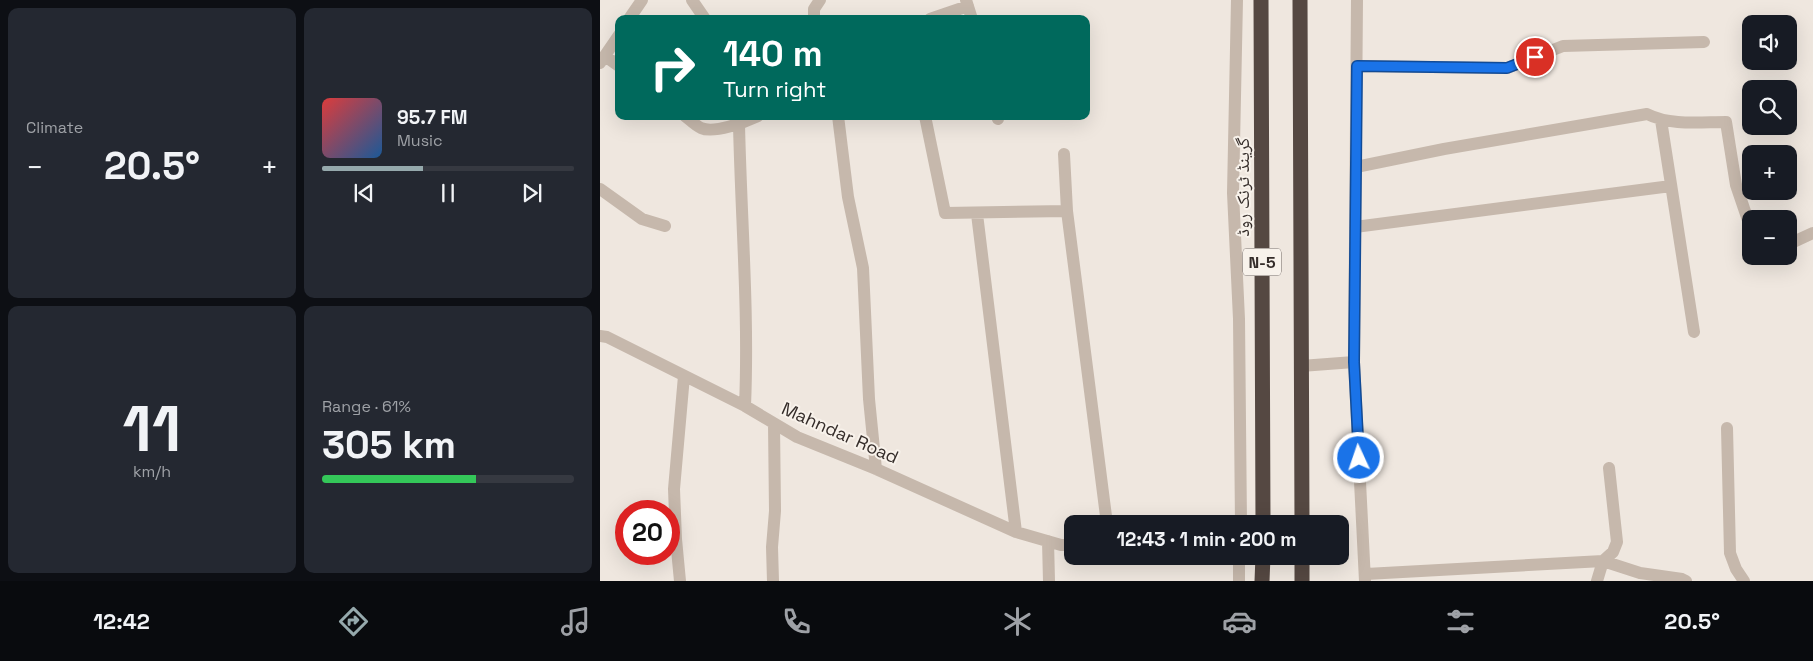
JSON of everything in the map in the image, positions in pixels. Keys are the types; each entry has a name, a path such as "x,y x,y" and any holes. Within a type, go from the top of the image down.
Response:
{"highway":[{"name":"گرینڈ ٹرنک روڈ","path":"1261,0 1263,515"},
{"name":"N-5","path":"1300,0 1302,515"},
{"path":"1262,581 1263,565"},
{"path":"1302,565 1302,581"}],"street":[{"path":"632,15 642,0"},
{"path":"692,0 702,15"},
{"path":"814,15 814,9 820,0"},
{"path":"1237,0 1233,193 1239,319 1241,515"},
{"path":"1358,0 1354,362 1366,578 1603,561 1640,573 1686,581"},
{"path":"939,15 967,3 971,15"},
{"path":"615,41 602,60 615,65"},
{"path":"1357,66 1507,68 1563,46 1704,42"},
{"path":"1356,167 1444,149 1648,114 1661,120 1673,122 1726,122 1736,185 1745,210"},
{"path":"691,120 702,128 707,129 738,124 748,120"},
{"path":"838,120 848,197 863,268 869,398 876,469"},
{"path":"926,120 945,213 977,214 1067,211"},
{"path":"1661,120 1694,332"},
{"path":"738,124 746,264 747,353 745,406"},
{"path":"1064,154 1067,211 1106,515"},
{"path":"1355,227 1671,186"},
{"path":"600,189 642,219 665,226"},
{"path":"977,214 1016,532"},
{"path":"1797,240 1813,233"},
{"name":"Mahndar Road","path":"600,336 607,337 745,406 797,438 876,469 1016,532 1064,545"},
{"path":"1302,366 1354,362"},
{"path":"680,581 674,489 684,376"},
{"path":"773,581 772,547 775,511 774,424"},
{"path":"1727,428 1730,553 1744,581"},
{"path":"1597,581 1603,561 1613,552 1617,542 1609,468"},
{"path":"1048,541 1049,581"},
{"path":"1237,565 1239,581"}],"route":[{"path":"1359,458 1354,362 1357,66 1507,68 1535,57"}]}
